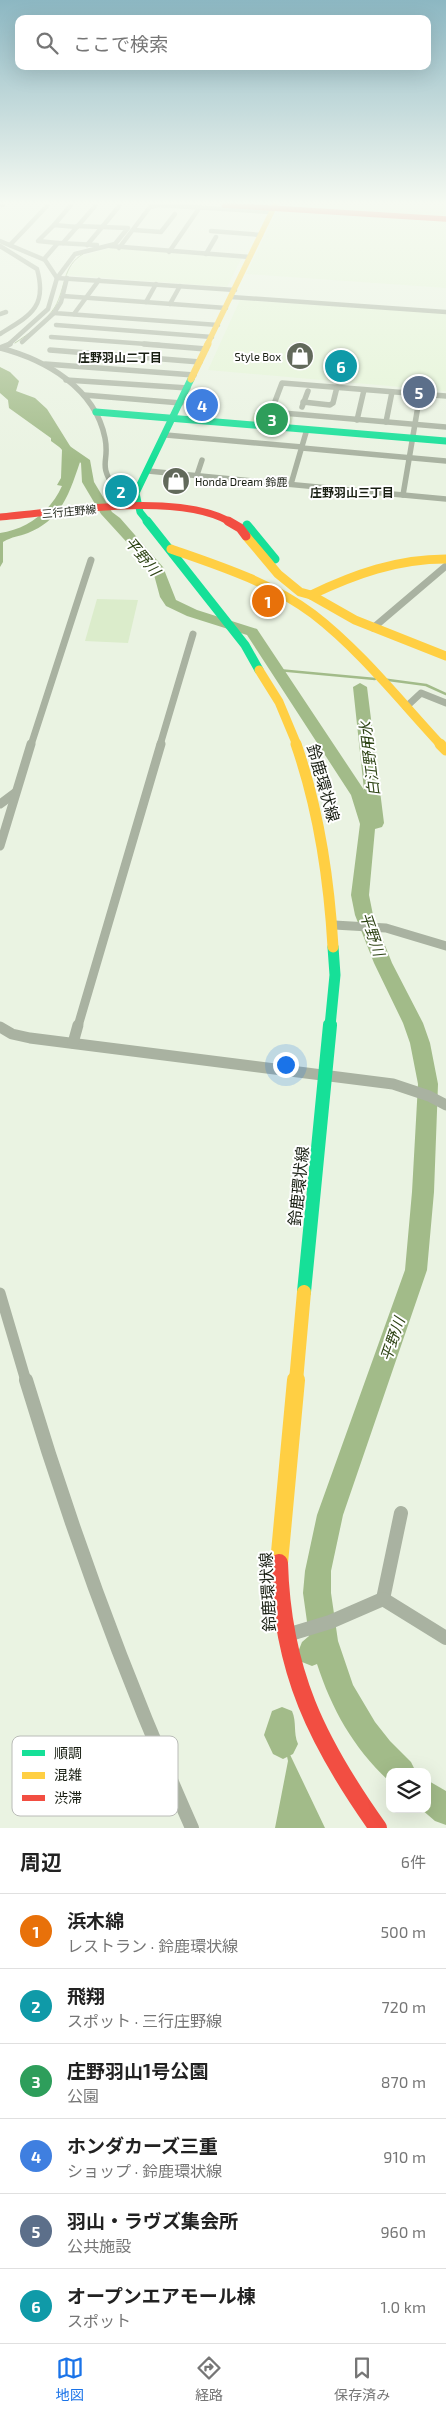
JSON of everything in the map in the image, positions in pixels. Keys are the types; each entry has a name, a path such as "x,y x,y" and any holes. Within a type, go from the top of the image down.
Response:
{"main road":[{"path":"137,502 136,493 174,419 235,290"},
{"path":"96,412 446,441"},
{"name":"三行庄野線","path":"0,513 137,502 186,501 218,510 236,518 252,529 280,564 307,588 311,595 331,608 373,628 446,656"},
{"name":"鈴鹿環状線","path":"137,502 140,512 245,644 284,712 314,798 330,884 334,925 335,975 282,1515 279,1572 285,1636 293,1670 318,1732 338,1769 378,1828"},
{"name":"三行庄野線","path":"0,517 123,503"},
{"path":"170,549 248,576 311,613 336,634 446,750"},
{"path":"311,595 365,570 386,563 430,558 446,559"},
{"path":"182,563 204,562"}],"street":[{"path":"12,341 0,336 10,324 28,317 35,310 41,290"},
{"path":"0,348 24,331 50,306 53,290"},
{"path":"22,342 54,313 64,290"},
{"path":"74,314 91,290"},
{"path":"146,302 152,290"},
{"path":"170,304 178,290"},
{"path":"198,290 231,298"},
{"path":"63,296 170,304 231,298 446,312"},
{"path":"0,314 6,312"},
{"path":"54,313 218,325"},
{"path":"42,363 50,350 51,337 63,314"},
{"path":"10,324 24,331"},
{"path":"56,325 212,337"},
{"path":"51,337 206,349"},
{"path":"0,348 42,363 194,376"},
{"path":"50,350 200,362"},
{"path":"42,363 84,395 96,412 105,439 105,472 115,489"},
{"path":"66,380 188,388"},
{"path":"446,396 282,383 271,412 446,427 446,422"},
{"path":"304,402 330,405 333,403 337,387"},
{"path":"357,420 364,390"},
{"path":"299,415 308,392"},
{"path":"386,422 392,392"},
{"path":"403,494 420,394"},
{"path":"84,395 181,403"},
{"path":"291,484 310,416"},
{"path":"166,435 446,461"},
{"path":"197,475 202,460"},
{"path":"148,471 446,499"},
{"path":"0,846 15,793 91,560"},
{"path":"373,628 446,566"},
{"path":"73,1043 193,634"},
{"path":"406,707 421,693 446,703"},
{"path":"0,804 15,793"},
{"path":"334,925 360,929 377,927 408,933 446,946"},
{"path":"0,1027 8,1034 391,1084 417,1090 444,1103"},
{"path":"0,1293 51,1462 109,1628 152,1736"},
{"path":"0,1325 12,1332"},
{"path":"383,1599 401,1513"},
{"path":"285,1636 330,1622 383,1599"},
{"path":"383,1599 446,1638"},
{"path":"178,1796 192,1828"}],"shaded area":[{"path":"240,300 446,313 446,391 208,370"},
{"path":"0,367 10,372 19,381 16,391 35,398 47,409 80,462 68,495 56,513 40,527 3,542 3,562 0,567 0,533 29,523 45,511 62,486 57,485 61,478 62,450 55,441 9,408 8,400 0,393"},
{"path":"254,413 293,416 291,426 250,422"},
{"path":"97,599 138,600 128,643 85,641"},
{"path":"284,1742 325,1828 275,1828 288,1761"}],"waterway":[{"path":"15,343 26,336 47,317 55,307 61,290"},
{"name":"平野川","path":"55,439 86,462 88,482 107,514 116,521 159,570 167,597 171,603 192,613 252,632 359,794 368,824 360,895 364,915 383,963 413,1023 420,1043 428,1084 423,1192 416,1270 330,1515 318,1571 317,1593 324,1641"},
{"path":"278,670 375,679"},
{"path":"381,679 426,685 446,694"},
{"name":"白江野用水","path":"360,687 376,823 373,824"},
{"name":"平野川","path":"312,1652 324,1641"},
{"name":"平野川","path":"324,1641 332,1668 357,1721 376,1748 397,1768"},
{"name":"平野川","path":"282,1721 279,1735 283,1744"},
{"name":"平野川","path":"431,1798 446,1810"}],"traffic: fast":[{"path":"191,379 136,493 140,512 245,645 259,670"},
{"path":"96,412 446,441"},
{"path":"247,525 275,559"},
{"path":"304,1292 335,975 333,947"}],"traffic: slow":[{"path":"191,379 234,290"},
{"path":"246,536 278,574 300,592 311,595 355,620 446,656"},
{"path":"171,549 248,576 311,613 337,634 446,750"},
{"path":"311,595 376,568 410,561 446,559"},
{"path":"259,670 276,696 284,713 305,770 313,799 324,857 333,947"},
{"path":"279,1563 304,1292"}],"traffic: jam":[{"path":"0,517 155,504 204,512 225,519 240,528 246,536"},
{"path":"279,1563 283,1617 294,1669 303,1695 324,1744 337,1768 378,1828"}],"place":[{"name":"Style Box","path":"300,356"},
{"name":"オープンエアモール棟","path":"341,366"},
{"name":"羽山・ラヴズ集会所","path":"419,392"},
{"name":"ホンダカーズ三重","path":"202,405"},
{"name":"庄野羽山1号公園","path":"272,419"},
{"name":"Honda Dream 鈴鹿","path":"176,481"},
{"name":"飛翔","path":"121,491"},
{"name":"浜木綿","path":"268,601"}],"district":[{"name":"庄野羽山二丁目","path":"120,357"},
{"name":"庄野羽山三丁目","path":"352,492"}]}
